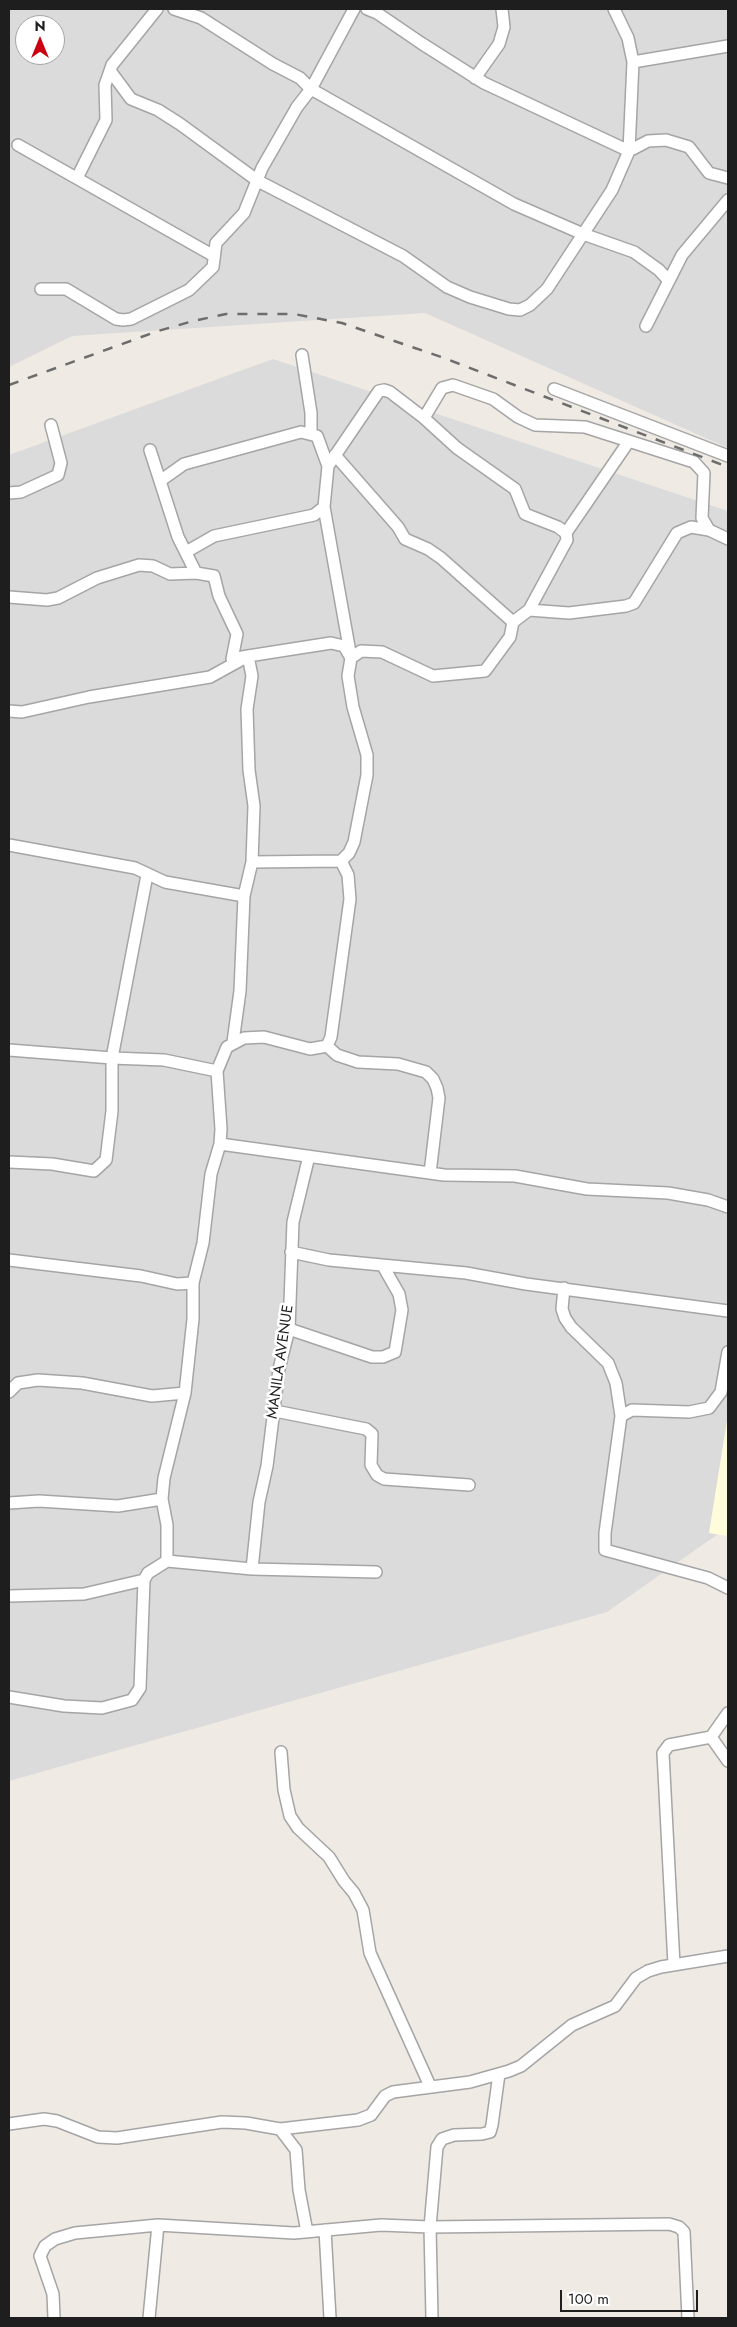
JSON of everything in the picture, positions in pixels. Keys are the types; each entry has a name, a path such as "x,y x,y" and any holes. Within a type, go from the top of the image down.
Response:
{"street":[{"path":"77,178 106,120 105,85 112,65 157,9"},
{"path":"174,9 201,18 273,64 300,78 311,89 514,204 583,234 634,252 648,261 669,281"},
{"path":"41,289 66,289 116,319 131,319 189,290 213,267 216,243 244,213 262,168 296,106 311,89 354,9"},
{"path":"367,9 377,13 475,78 507,95 629,151"},
{"path":"475,78 499,44 504,27 502,9"},
{"path":"110,72 131,99 158,110 173,119 258,180 403,256 447,287 470,297 509,309 520,310 530,305 547,289 578,246 583,234 612,190 629,151 633,62 628,38 614,9"},
{"path":"633,62 728,46"},
{"path":"629,151 648,141 666,140 689,147 709,173 728,178"},
{"path":"18,145 214,256"},
{"path":"646,326 682,255 728,200"},
{"path":"302,355 311,414 311,433"},
{"path":"424,418 442,388 453,385 493,399 518,417 535,425 585,427 694,462 704,473 702,518 709,530"},
{"path":"554,390 728,456"},
{"path":"328,466 379,391 390,392 424,418 457,448 515,489 526,514 558,527 566,533"},
{"path":"9,493 21,492 58,475 61,463 51,425"},
{"path":"160,481 184,464 301,432 317,436 328,466 324,507 351,658 348,676 353,707 367,755 366,775 354,842 349,854 341,861 252,862"},
{"path":"351,658 361,651 382,652 432,676 486,671 510,637 513,622 529,610 566,540 566,533 629,441"},
{"path":"150,450 178,537 196,573"},
{"path":"336,455 398,527 405,539 428,549 441,558 513,622"},
{"path":"186,552 214,536 314,516 324,507"},
{"path":"529,610 569,613 626,606 634,603 677,533 691,527 709,530 728,539"},
{"path":"9,597 47,600 58,598 97,578 139,564 152,566 170,574 196,573 214,576 218,596 237,634 232,659 331,643 344,646 351,658"},
{"path":"9,710 22,712 89,697 210,677 248,656"},
{"path":"233,1042 240,991 244,896 252,862 254,806 249,770 247,709 252,676 248,656"},
{"path":"9,845 134,868 165,882 244,896"},
{"path":"327,1046 331,1037 350,899 348,875 341,861"},
{"path":"9,1162 52,1164 94,1171 106,1160 112,1111 112,1058 147,875"},
{"path":"166,1561 167,1525 162,1499 164,1478 185,1393 193,1319 193,1283 203,1242 211,1174 220,1144 221,1129 217,1071 227,1047 233,1042 244,1038 264,1037 298,1048 310,1049 327,1046"},
{"path":"327,1046 336,1056 358,1062 398,1064 426,1072 432,1079 437,1088 439,1098 430,1173"},
{"path":"9,1050 164,1060 217,1071"},
{"path":"220,1144 430,1173 514,1176 587,1189 668,1194 708,1200 728,1207"},
{"name":"MANILA AVENUE","path":"252,1569 259,1502 267,1466 279,1369 289,1329 293,1222 309,1156"},
{"path":"291,1252 329,1260 466,1273 526,1284 728,1311"},
{"path":"9,1260 141,1276 176,1284 193,1283"},
{"path":"289,1329 372,1357 383,1358 395,1352 402,1310 399,1294 383,1266"},
{"path":"564,1288 562,1309 565,1318 571,1327 608,1363 616,1383 621,1416 605,1533 605,1550 708,1578 728,1588"},
{"path":"621,1416 632,1410 689,1412 709,1408 721,1392 728,1352"},
{"path":"9,1392 24,1380 38,1380 82,1382 152,1396 185,1393"},
{"path":"275,1411 366,1429 372,1434 371,1464 377,1475 384,1479 469,1485"},
{"path":"9,1502 48,1501 118,1506 162,1499"},
{"path":"9,1697 64,1706 102,1708 132,1700 140,1688 144,1580 148,1573 166,1561 252,1569 376,1572"},
{"path":"9,1596 84,1594 144,1580"},
{"path":"674,1965 667,1785 663,1753 669,1745 711,1737 728,1713"},
{"path":"711,1737 728,1761"},
{"path":"281,1752 284,1790 290,1816 298,1828 329,1857 354,1893 363,1910 370,1953 430,2086"},
{"path":"9,2124 44,2119 57,2121 98,2137 117,2138 222,2122 246,2123 280,2129 358,2120 371,2115 385,2096 393,2092 470,2082 521,2066 572,2026 615,2006 636,1978 642,1974 660,1967 728,1956"},
{"path":"432,2318 430,2227 437,2147 442,2139 454,2135 490,2132 498,2074"},
{"path":"280,2129 296,2150 299,2190 308,2232"},
{"path":"54,2318 53,2294 40,2256 44,2246 55,2239 75,2233 158,2225 294,2233 381,2225 430,2227 669,2224 679,2227 684,2232 688,2318"},
{"path":"149,2318 158,2225"},
{"path":"326,2230 330,2318"}],"shaded area":[{"path":"9,9 728,9 728,448 425,313 72,336 9,367"},
{"path":"273,359 728,511 728,1527 607,1612 9,1781 9,455"},
{"path":"728,1414 728,1536 709,1533"}],"railway":[{"path":"9,385 158,331 193,321 226,314 294,314 342,323 444,358 728,467"}]}
